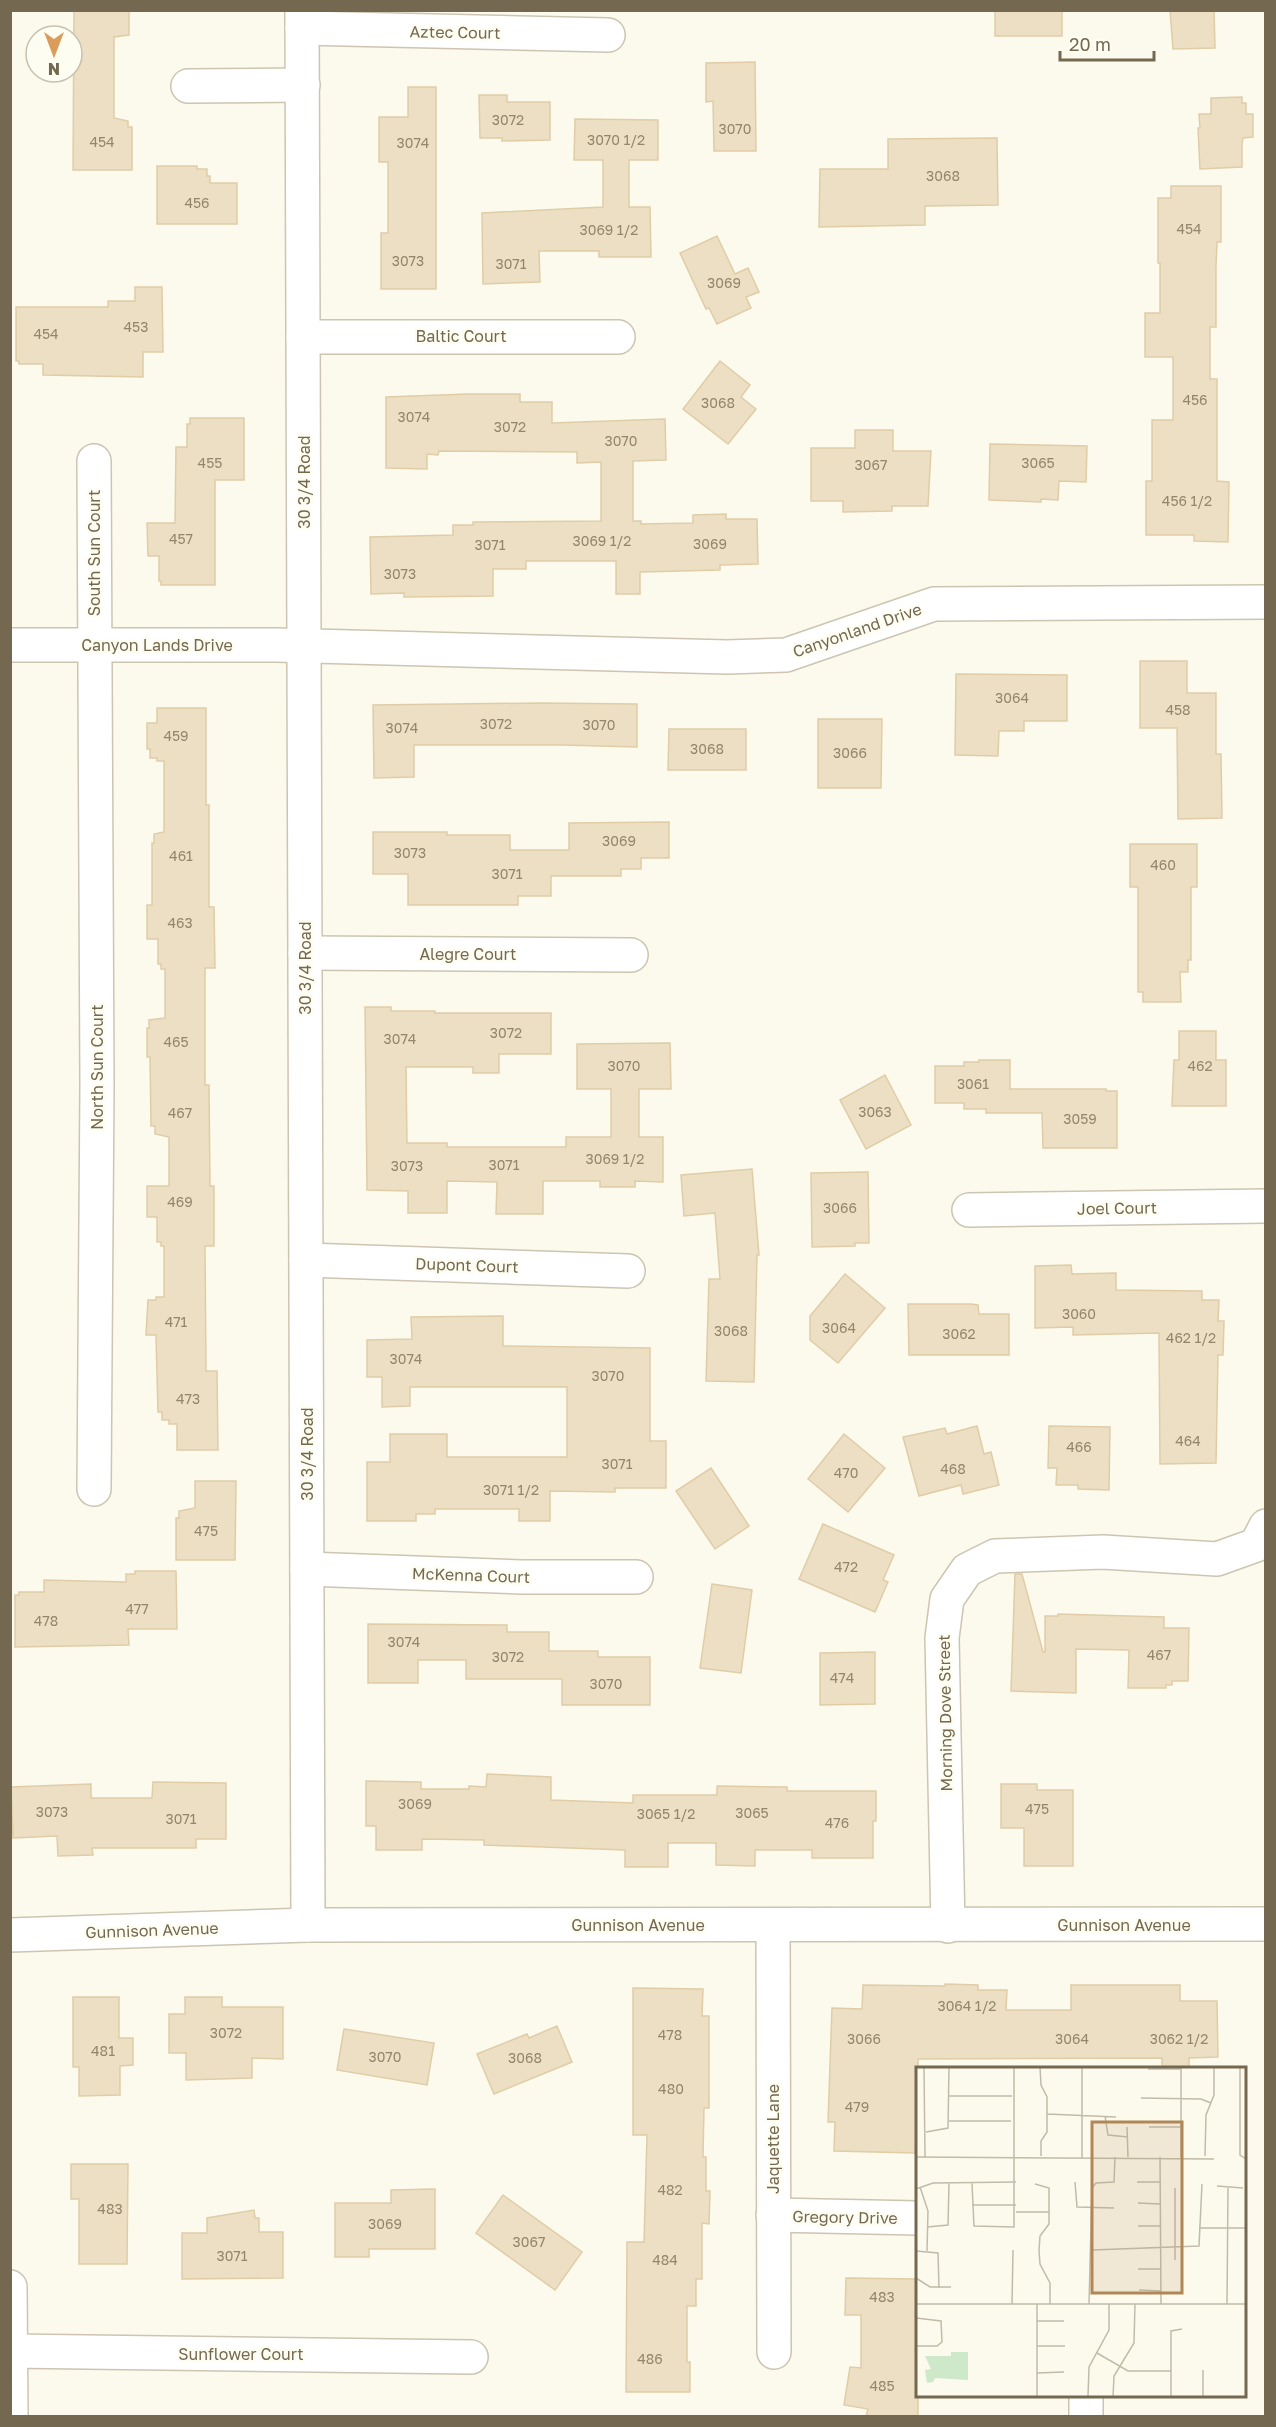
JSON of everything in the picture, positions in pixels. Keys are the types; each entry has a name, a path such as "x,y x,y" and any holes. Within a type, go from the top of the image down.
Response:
{"street":[{"name":"Aztec Court","path":"302,19 608,35"},
{"name":"30 3/4 Road","path":"302,19 308,1924"},
{"path":"188,86 303,85"},
{"name":"Baltic Court","path":"303,337 618,337"},
{"name":"South Sun Court","path":"94,461 95,645"},
{"name":"Canyonland Drive","path":"304,646 692,656 786,655 934,604 1266,602"},
{"name":"Canyon Lands Drive","path":"10,645 304,646"},
{"name":"North Sun Court","path":"94,1489 97,1097 95,645"},
{"name":"Alegre Court","path":"305,953 630,955"},
{"name":"Joel Court","path":"969,1210 1266,1206"},
{"name":"Dupont Court","path":"306,1260 628,1271"},
{"name":"Morning Dove Street","path":"948,1926 942,1638 947,1599 967,1570 995,1556 1103,1552 1217,1559 1256,1545 1266,1526"},
{"name":"McKenna Court","path":"307,1569 521,1576 636,1576"},
{"name":"Gunnison Avenue","path":"10,1935 308,1924 948,1926 1266,1924"},
{"name":"Jaquette Lane","path":"773,1926 774,2352"},
{"name":"Gregory Drive","path":"773,2215 916,2218"},
{"path":"10,2287 10,2416"},
{"name":"Sunflower Court","path":"11,2351 471,2357"},
{"path":"1086,2397 1086,2416"}],"building":[{"path":"74,10 129,10 129,35 114,37 114,118 128,121 128,127 132,127 132,170 73,170 74,84 84,84 84,24 74,24"},
{"path":"995,10 1062,10 1062,36 995,36"},
{"path":"1170,10 1214,10 1215,48 1173,49"},
{"path":"755,62 756,151 714,151 713,101 706,102 706,63"},
{"path":"408,87 436,87 436,289 381,289 381,233 388,233 388,162 379,162 379,117 408,117"},
{"path":"479,95 507,95 507,102 550,102 550,140 502,141 502,138 480,138"},
{"path":"1242,97 1242,103 1246,103 1246,114 1253,114 1253,137 1243,138 1242,167 1200,169 1199,114 1211,114 1211,98"},
{"path":"575,119 658,120 658,160 629,160 629,207 650,207 651,257 599,257 599,251 539,251 540,282 483,284 482,213 603,207 603,160 574,160"},
{"path":"997,138 998,205 925,206 925,225 819,227 820,169 888,169 888,139"},
{"path":"157,166 197,166 197,169 207,169 210,183 237,183 237,224 157,224"},
{"path":"1171,186 1221,186 1221,242 1217,242 1216,327 1210,327 1210,379 1217,379 1217,481 1229,482 1228,542 1194,541 1194,535 1146,535 1146,481 1152,481 1152,420 1173,420 1173,357 1145,357 1145,313 1160,313 1158,198 1171,198"},
{"path":"717,236 735,274 748,268 759,292 746,297 751,308 717,324 709,308 706,309 680,253"},
{"path":"135,287 162,287 163,352 143,352 143,377 43,375 43,364 19,364 19,361 16,361 16,307 108,307 108,301 135,301"},
{"path":"720,361 750,385 741,397 756,409 728,444 683,409"},
{"path":"520,394 520,402 552,402 552,423 665,419 666,460 633,461 633,521 641,521 641,524 693,523 693,515 726,514 726,519 757,519 758,564 720,565 720,570 640,572 640,594 616,594 616,561 526,561 526,569 493,569 493,596 404,597 404,593 371,594 370,537 453,535 453,525 473,525 473,522 601,521 601,462 577,463 577,452 439,451 438,455 427,454 427,469 386,468 386,397"},
{"path":"190,418 244,418 244,480 215,480 215,585 161,585 159,556 148,556 147,523 175,523 176,447 187,447 187,424 190,424"},
{"path":"855,430 893,430 893,451 931,451 928,506 892,506 892,511 843,512 843,501 811,501 811,448 855,448"},
{"path":"990,444 1087,446 1086,482 1059,481 1058,500 1041,499 1041,502 989,500"},
{"path":"1140,661 1187,661 1187,693 1216,693 1216,754 1221,754 1222,818 1178,819 1177,728 1140,728"},
{"path":"956,674 1067,675 1067,721 1024,721 1024,731 999,731 998,756 955,755"},
{"path":"637,704 637,747 414,745 414,777 374,778 373,705"},
{"path":"157,708 206,708 209,907 214,907 215,968 205,968 205,1085 209,1085 210,1186 214,1186 214,1246 205,1246 206,1371 217,1371 218,1450 177,1450 177,1424 169,1424 169,1420 162,1420 162,1412 158,1412 156,1335 146,1335 148,1300 164,1297 164,1246 161,1246 161,1242 157,1242 157,1217 147,1217 147,1186 169,1186 169,1137 155,1134 155,1126 151,1126 150,1057 147,1057 149,1020 165,1018 165,969 161,969 161,964 158,964 158,939 147,939 147,905 152,905 152,843 154,843 154,834 164,832 164,761 150,758 150,749 147,749 147,723 157,723"},
{"path":"818,719 882,719 881,788 818,788"},
{"path":"669,729 746,729 746,770 668,770"},
{"path":"669,822 669,858 641,858 641,869 621,869 621,876 551,876 551,896 518,896 518,905 408,905 408,874 373,874 373,832 510,835 510,850 569,850 569,823"},
{"path":"1130,844 1197,844 1197,887 1191,887 1191,960 1188,960 1188,972 1180,972 1181,1002 1143,1002 1143,992 1138,992 1138,887 1130,887"},
{"path":"365,1007 391,1007 391,1011 435,1011 435,1013 551,1013 551,1054 499,1054 499,1073 473,1073 473,1067 406,1067 407,1143 447,1143 447,1147 566,1147 566,1137 611,1137 611,1089 577,1089 577,1044 670,1043 671,1089 639,1089 639,1137 663,1137 663,1182 635,1181 635,1187 600,1187 600,1181 543,1181 543,1214 496,1214 497,1182 447,1181 447,1213 408,1213 408,1191 367,1190"},
{"path":"1179,1031 1216,1031 1216,1060 1226,1060 1226,1106 1172,1106 1174,1060 1179,1060"},
{"path":"979,1060 1010,1060 1010,1089 1117,1091 1117,1148 1043,1148 1042,1113 986,1113 986,1109 964,1109 964,1103 935,1103 935,1066 964,1066 964,1062 979,1062"},
{"path":"885,1075 911,1125 866,1149 840,1100"},
{"path":"752,1169 759,1255 757,1255 754,1382 706,1381 709,1279 720,1279 715,1213 684,1216 681,1175"},
{"path":"868,1172 869,1243 855,1243 855,1246 812,1247 811,1173"},
{"path":"1071,1265 1072,1274 1116,1273 1116,1290 1202,1291 1202,1300 1219,1300 1218,1321 1224,1321 1223,1355 1218,1355 1216,1463 1160,1464 1159,1333 1073,1335 1073,1327 1035,1328 1035,1266"},
{"path":"845,1274 885,1308 838,1363 810,1340 810,1316"},
{"path":"908,1304 971,1304 978,1305 979,1314 1009,1314 1009,1355 909,1355"},
{"path":"503,1316 503,1346 650,1348 650,1441 666,1441 666,1488 615,1488 615,1492 550,1491 550,1521 519,1521 519,1509 435,1509 435,1514 416,1514 416,1521 367,1521 367,1462 390,1462 390,1434 447,1434 447,1457 567,1457 567,1387 410,1387 410,1406 382,1407 382,1377 367,1377 367,1340 412,1339 411,1317"},
{"path":"977,1426 984,1454 991,1452 999,1485 963,1494 961,1485 919,1496 903,1437 945,1428 947,1434"},
{"path":"1049,1426 1110,1427 1109,1490 1078,1489 1078,1485 1056,1485 1057,1468 1048,1468"},
{"path":"844,1434 885,1468 848,1512 808,1479"},
{"path":"711,1468 749,1526 715,1549 676,1491"},
{"path":"195,1481 236,1481 235,1560 176,1560 176,1518 179,1518 179,1511 195,1508"},
{"path":"823,1524 894,1555 883,1580 888,1582 875,1612 799,1579"},
{"path":"135,1571 176,1571 177,1629 128,1629 129,1645 15,1647 15,1595 19,1595 19,1592 44,1592 44,1580 126,1582 126,1574 135,1574"},
{"path":"1015,1574 1022,1574 1043,1652 1045,1652 1045,1616 1058,1616 1058,1614 1164,1617 1164,1628 1189,1628 1188,1681 1172,1681 1172,1685 1166,1685 1166,1688 1128,1688 1129,1650 1076,1649 1076,1693 1011,1691"},
{"path":"712,1584 752,1590 741,1673 700,1668"},
{"path":"368,1624 507,1625 507,1632 549,1632 549,1651 598,1651 598,1657 650,1657 650,1705 562,1705 562,1679 466,1679 466,1660 418,1660 418,1683 368,1683"},
{"path":"875,1652 875,1704 820,1705 820,1653"},
{"path":"487,1774 551,1777 551,1800 633,1803 633,1795 717,1795 717,1786 787,1787 787,1791 876,1791 873,1858 812,1858 812,1850 755,1850 755,1866 716,1865 716,1843 668,1843 668,1867 625,1867 625,1850 484,1845 484,1840 422,1839 422,1850 376,1850 376,1826 366,1826 366,1781 421,1782 421,1789 469,1789 469,1786 486,1787"},
{"path":"153,1782 226,1783 226,1839 196,1839 196,1848 92,1848 93,1855 58,1856 57,1836 13,1838 11,1787 91,1784 91,1798 152,1798"},
{"path":"1001,1784 1037,1784 1037,1790 1073,1790 1073,1866 1024,1866 1024,1828 1001,1828"},
{"path":"945,1984 978,1985 978,1990 1007,1990 1006,2010 1071,2010 1071,1985 1180,1985 1180,2001 1217,2001 1218,2057 1189,2058 1189,2067 1162,2067 1162,2058 918,2059 915,2153 834,2151 835,2122 828,2122 832,2008 862,2009 863,1985 945,1986"},
{"path":"633,1988 703,1989 702,2016 709,2016 709,2108 704,2108 703,2157 706,2157 706,2191 710,2191 709,2224 702,2223 702,2279 696,2279 696,2306 687,2306 687,2362 690,2362 690,2392 626,2392 627,2242 644,2242 647,2135 633,2135"},
{"path":"73,1997 119,1997 119,2038 133,2038 133,2065 120,2066 120,2095 79,2096 79,2067 73,2067"},
{"path":"185,1997 222,1997 222,2007 283,2007 283,2059 252,2058 252,2078 186,2080 186,2053 169,2053 169,2014 185,2014"},
{"path":"557,2026 572,2062 494,2094 477,2054 527,2034 529,2038"},
{"path":"344,2029 434,2043 427,2085 337,2070"},
{"path":"71,2164 128,2164 127,2264 79,2264 79,2199 71,2199"},
{"path":"435,2189 435,2249 369,2249 369,2257 335,2257 335,2203 391,2203 391,2190"},
{"path":"503,2195 582,2252 555,2290 476,2233"},
{"path":"254,2210 255,2218 259,2218 259,2232 283,2232 283,2278 182,2279 182,2233 207,2233 207,2218"},
{"path":"846,2278 916,2279 918,2416 866,2416 868,2409 844,2405 850,2367 861,2368 861,2315 845,2315"}]}
